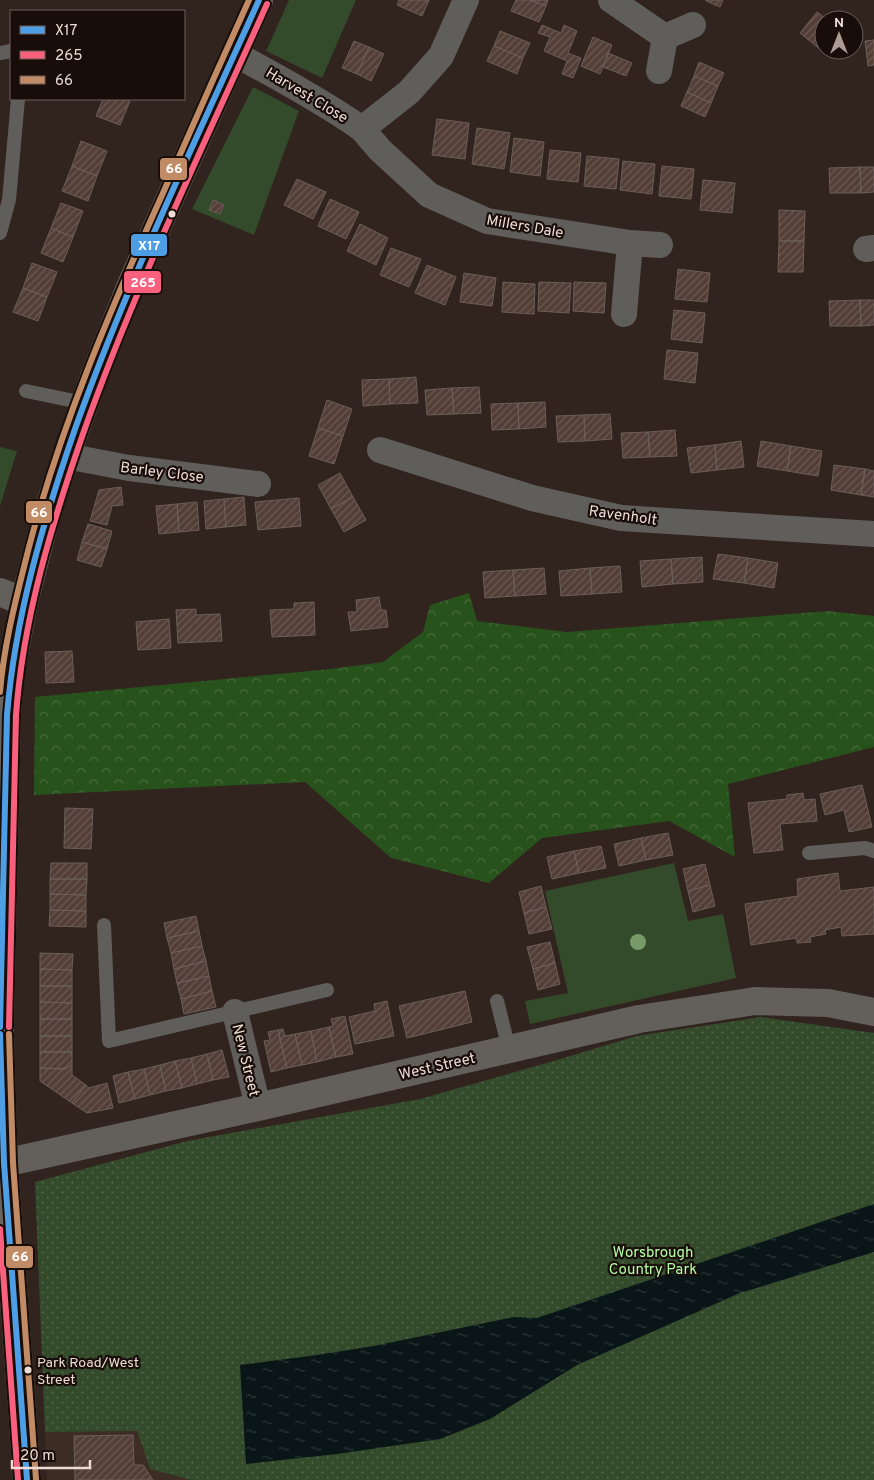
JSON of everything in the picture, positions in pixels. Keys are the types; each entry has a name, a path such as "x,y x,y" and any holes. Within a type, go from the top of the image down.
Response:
{"highway":[{"path":"0,1027 3,753 10,676 12,597 48,510 84,403 131,284 259,0"},
{"path":"0,1034 2,1152 27,1480"}],"main road":[{"name":"West Street","path":"2,1152 258,1107 639,1019 755,1001 828,1003 874,1012"}],"street":[{"name":"Harvest Close","path":"235,54 342,114 362,129 409,92 441,56 466,0"},
{"path":"610,0 665,38"},
{"path":"665,38 693,25"},
{"path":"659,71 665,38"},
{"name":"Millers Dale","path":"362,129 380,150 429,194 487,221 630,243 660,245"},
{"path":"624,314 630,243"},
{"name":"Ravenholt","path":"380,450 532,498 621,518 874,534"},
{"name":"Barley Close","path":"66,456 129,468 258,484"},
{"name":"New Street","path":"235,1012 258,1107"}],"lane":[{"path":"0,233 9,200 18,100"},
{"path":"26,391 84,403"},
{"path":"809,854 865,848 874,851"},
{"path":"104,925 110,1041 327,990"},
{"path":"498,1001 509,1050"}],"shaded area":[{"path":"137,1431 150,1469 191,1480 47,1480 45,1432"}],"green space":[{"path":"289,0 356,0 322,78 266,51"},
{"path":"253,87 299,111 254,235 192,209"},
{"path":"0,447 17,451 0,506"},
{"path":"469,593 477,621 567,632 828,611 874,616 874,747 728,784 735,857 669,821 542,838 489,883 391,858 305,782 34,795 35,697 331,669 383,662 423,632 430,605"},
{"path":"674,863 688,921 723,914 736,978 530,1024 525,1001 568,993 545,891"},
{"name":"Worsbrough Country Park","path":"761,1017 874,1033 874,1480 191,1480 150,1469 137,1431 45,1432 35,1182 187,1141 420,1099 636,1036"}],"water":[{"path":"874,1204 874,1252 740,1293 577,1365 490,1419 440,1439 337,1454 246,1464 240,1365 374,1346 514,1317 537,1318"}],"building":[{"path":"399,0 429,0 422,16 397,5"},
{"path":"516,0 530,0 546,6 539,22 511,11"},
{"path":"530,0 548,0 546,6"},
{"path":"706,0 723,0 720,7"},
{"path":"814,16 814,44 800,33"},
{"path":"542,25 561,33 564,25 577,31 568,53 581,58 573,78 562,74 567,61 544,51 550,37 538,33"},
{"path":"500,31 530,43 523,58 494,46"},
{"path":"593,37 612,45 600,74 581,66"},
{"path":"874,40 874,65 868,66 865,41"},
{"path":"354,41 369,47 357,74 342,68"},
{"path":"494,46 523,58 517,74 487,61"},
{"path":"369,47 384,54 371,81 357,74"},
{"path":"608,53 632,63 626,76 603,67"},
{"path":"699,62 724,73 718,86 694,76"},
{"path":"694,76 718,86 711,103 687,92"},
{"path":"687,92 711,103 705,117 681,106"},
{"path":"103,100 130,101 120,125 96,116"},
{"path":"437,119 469,123 465,159 432,155"},
{"path":"477,128 510,133 504,169 472,164"},
{"path":"514,138 544,142 540,176 510,172"},
{"path":"81,141 107,151 97,176 72,166"},
{"path":"550,150 581,153 578,182 547,179"},
{"path":"587,156 619,159 616,189 584,186"},
{"path":"623,161 655,164 652,194 620,190"},
{"path":"72,166 97,176 88,201 62,191"},
{"path":"662,166 694,169 691,199 659,196"},
{"path":"860,167 874,167 874,192 861,193"},
{"path":"860,167 861,193 830,193 829,168"},
{"path":"297,179 326,192 313,219 284,205"},
{"path":"703,180 735,183 732,213 700,210"},
{"path":"330,199 359,212 346,239 318,226"},
{"path":"213,200 224,205 220,214 209,210"},
{"path":"61,203 83,211 73,237 51,228"},
{"path":"779,210 805,211 804,241 779,241"},
{"path":"360,224 388,238 376,265 347,251"},
{"path":"51,228 73,237 63,262 41,253"},
{"path":"779,241 804,241 803,272 778,272"},
{"path":"391,248 421,259 409,287 380,275"},
{"path":"32,263 57,272 47,297 23,288"},
{"path":"427,265 456,277 445,305 415,293"},
{"path":"678,269 710,273 707,302 675,299"},
{"path":"464,273 496,278 492,306 460,302"},
{"path":"503,282 535,284 534,314 502,312"},
{"path":"539,282 571,283 569,313 538,311"},
{"path":"574,282 606,283 604,313 573,311"},
{"path":"23,288 47,297 38,321 13,312"},
{"path":"860,300 874,300 874,325 861,326"},
{"path":"860,300 861,326 830,326 829,301"},
{"path":"674,310 705,313 702,343 671,339"},
{"path":"667,350 698,353 695,383 664,379"},
{"path":"416,377 418,403 390,404 389,379"},
{"path":"389,379 390,404 363,406 362,380"},
{"path":"479,387 481,413 454,414 452,388"},
{"path":"452,388 454,414 427,415 425,390"},
{"path":"327,400 352,409 343,436 318,428"},
{"path":"545,402 546,427 519,429 518,403"},
{"path":"518,403 519,429 492,430 491,404"},
{"path":"610,414 612,439 585,441 584,415"},
{"path":"584,415 585,441 558,442 556,416"},
{"path":"318,428 343,436 334,464 309,456"},
{"path":"675,430 677,456 650,457 648,432"},
{"path":"648,432 650,457 623,458 621,433"},
{"path":"741,441 744,467 717,470 715,445"},
{"path":"761,441 791,446 787,471 757,466"},
{"path":"715,445 717,470 691,473 687,448"},
{"path":"791,446 822,451 818,476 787,471"},
{"path":"834,465 865,469 861,495 831,490"},
{"path":"865,469 874,471 874,497 861,495"},
{"path":"340,473 353,497 331,509 318,485"},
{"path":"121,487 123,505 112,506 107,525 90,521 99,490"},
{"path":"244,497 246,525 226,527 224,499"},
{"path":"353,497 366,520 344,532 331,509"},
{"path":"299,498 301,526 258,530 255,502"},
{"path":"224,499 226,527 206,529 204,501"},
{"path":"197,502 199,530 179,532 177,504"},
{"path":"177,504 179,532 159,534 156,506"},
{"path":"88,524 112,531 107,549 82,542"},
{"path":"82,542 107,549 101,567 77,560"},
{"path":"718,554 748,558 744,583 713,579"},
{"path":"702,557 703,582 673,584 671,559"},
{"path":"748,558 778,563 774,588 744,583"},
{"path":"671,559 673,584 642,587 640,561"},
{"path":"620,566 622,592 592,594 590,568"},
{"path":"544,568 546,594 515,596 513,570"},
{"path":"590,568 592,594 561,596 559,571"},
{"path":"513,570 515,596 485,598 483,572"},
{"path":"379,597 381,610 386,610 388,627 351,631 348,612 357,612 356,600"},
{"path":"314,602 315,635 272,637 270,610 294,609 294,603"},
{"path":"196,609 196,615 220,614 222,641 178,643 176,610"},
{"path":"169,619 171,648 138,650 136,622"},
{"path":"72,651 74,682 46,683 45,652"},
{"path":"862,785 872,827 849,832 844,810 825,815 820,794"},
{"path":"803,793 804,800 815,799 817,821 780,824 783,850 754,853 748,803 787,799 787,795"},
{"path":"65,808 93,809 91,849 64,848"},
{"path":"668,833 673,855 646,860 641,838"},
{"path":"641,838 646,860 619,866 614,844"},
{"path":"601,846 606,868 579,873 574,851"},
{"path":"574,851 579,873 552,879 547,857"},
{"path":"51,863 87,863 87,879 50,879"},
{"path":"705,864 710,885 688,891 683,869"},
{"path":"838,873 840,891 874,887 874,934 842,936 841,927 825,930 826,934 810,937 811,942 797,943 796,938 751,945 745,904 798,896 797,879"},
{"path":"50,879 87,879 86,895 50,894"},
{"path":"710,885 715,906 693,912 688,891"},
{"path":"541,886 546,907 524,913 519,892"},
{"path":"50,894 86,895 86,911 50,910"},
{"path":"546,907 552,929 529,934 524,913"},
{"path":"50,910 86,911 86,927 49,926"},
{"path":"196,916 199,931 167,938 164,923"},
{"path":"199,931 202,946 171,953 167,938"},
{"path":"550,942 555,963 533,969 527,947"},
{"path":"202,946 206,961 174,969 171,953"},
{"path":"40,953 73,954 72,970 40,969"},
{"path":"206,961 209,976 177,983 174,969"},
{"path":"555,963 560,984 538,990 533,969"},
{"path":"40,969 72,970 72,986 40,986"},
{"path":"209,976 212,991 181,999 177,983"},
{"path":"40,986 72,986 72,1003 40,1002"},
{"path":"212,991 216,1007 184,1014 181,999"},
{"path":"465,991 472,1022 407,1038 399,1006"},
{"path":"387,1001 394,1036 355,1044 349,1017 375,1011 374,1004"},
{"path":"40,1002 72,1003 72,1019 40,1019"},
{"path":"345,1016 353,1054 336,1057 329,1027 333,1026 331,1019"},
{"path":"40,1019 72,1019 72,1036 40,1036"},
{"path":"329,1027 336,1057 317,1062 311,1031"},
{"path":"283,1029 285,1036 295,1034 302,1065 287,1068 278,1030"},
{"path":"278,1030 287,1068 271,1072 264,1041 270,1040 268,1032"},
{"path":"311,1031 317,1062 302,1065 295,1034"},
{"path":"40,1036 72,1036 72,1052 40,1052"},
{"path":"222,1050 229,1077 213,1080 207,1054"},
{"path":"40,1052 72,1052 72,1065 65,1069 40,1068"},
{"path":"207,1054 213,1080 197,1084 191,1058"},
{"path":"191,1058 197,1084 182,1088 175,1061"},
{"path":"175,1061 182,1088 166,1091 160,1065"},
{"path":"72,1065 72,1075 86,1085 72,1103 40,1081 40,1068 65,1069"},
{"path":"160,1065 166,1091 150,1095 144,1069"},
{"path":"144,1069 150,1095 135,1099 128,1072"},
{"path":"128,1072 135,1099 119,1103 113,1076"},
{"path":"107,1083 113,1108 87,1113 72,1103 86,1085 89,1088"},
{"path":"133,1435 134,1465 143,1465 153,1480 75,1480 74,1436"}],"transit line":[{"name":"66","path":"0,692 8,637 29,547 56,456 88,367 249,0"},
{"name":"X17","path":"0,1027 7,715 16,642 32,570 52,499 95,374 162,213 259,0"},
{"name":"265","path":"9,1027 16,715 25,643 41,571 61,501 104,377 171,216 267,4"},
{"name":"X17","path":"0,1034 4,1163 27,1480"},
{"name":"66","path":"9,1034 13,1163 36,1479"},
{"name":"265","path":"0,1229 18,1480"}],"place":[{"name":"Park Road/West Street","path":"28,1370"}]}
